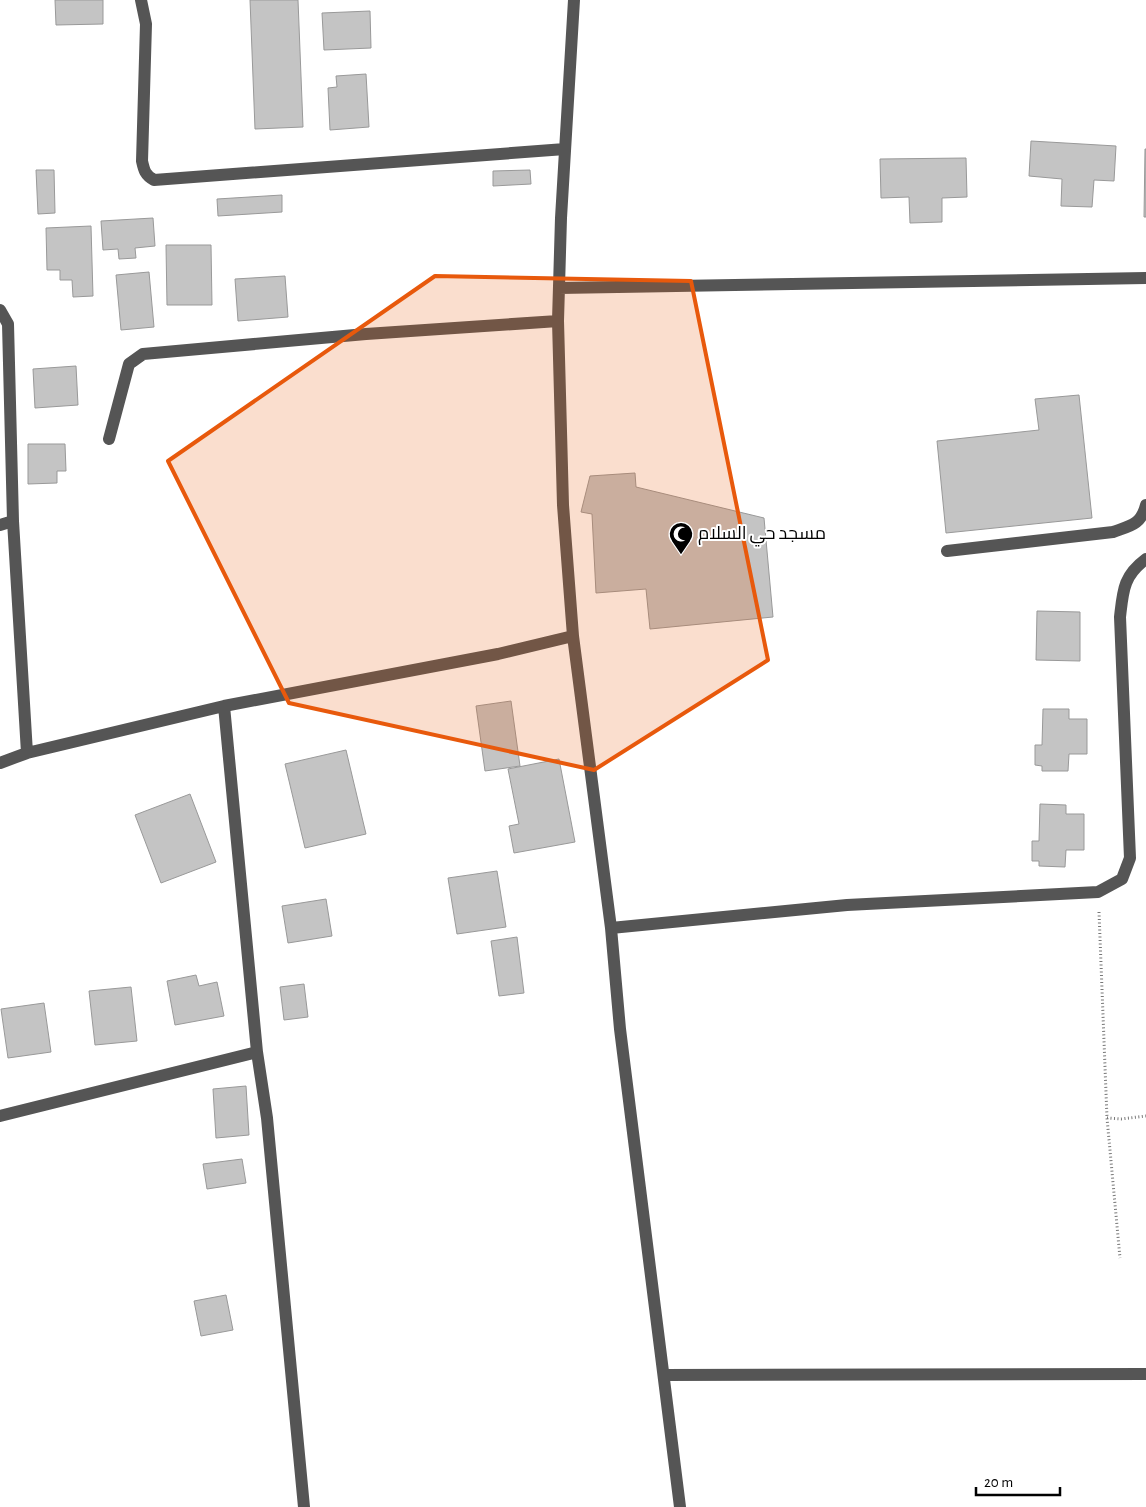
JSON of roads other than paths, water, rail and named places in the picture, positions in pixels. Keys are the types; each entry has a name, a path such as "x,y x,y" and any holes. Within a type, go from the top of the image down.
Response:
{"street":[{"path":"141,0 146,24 142,161 147,176 154,180 565,149"},
{"path":"574,0 565,149 558,320 563,505 573,636 611,928 620,1029 680,1507"},
{"path":"559,288 1146,278"},
{"path":"0,310 8,324 13,521 27,753"},
{"path":"109,439 129,364 143,354 356,335 558,320"},
{"path":"946,551 1112,532 1136,524 1144,515 1146,505"},
{"path":"0,525 13,521"},
{"path":"611,928 847,904 1098,892 1122,879 1130,858 1120,617 1124,587 1136,567 1146,559"},
{"path":"0,763 27,753 224,706 498,654 573,636"},
{"path":"224,706 257,1052 267,1118 304,1507"},
{"path":"0,1116 257,1052"},
{"path":"664,1375 1146,1374"}],"place":[{"name":"مسجد حي السلام","path":"681,555"}]}
